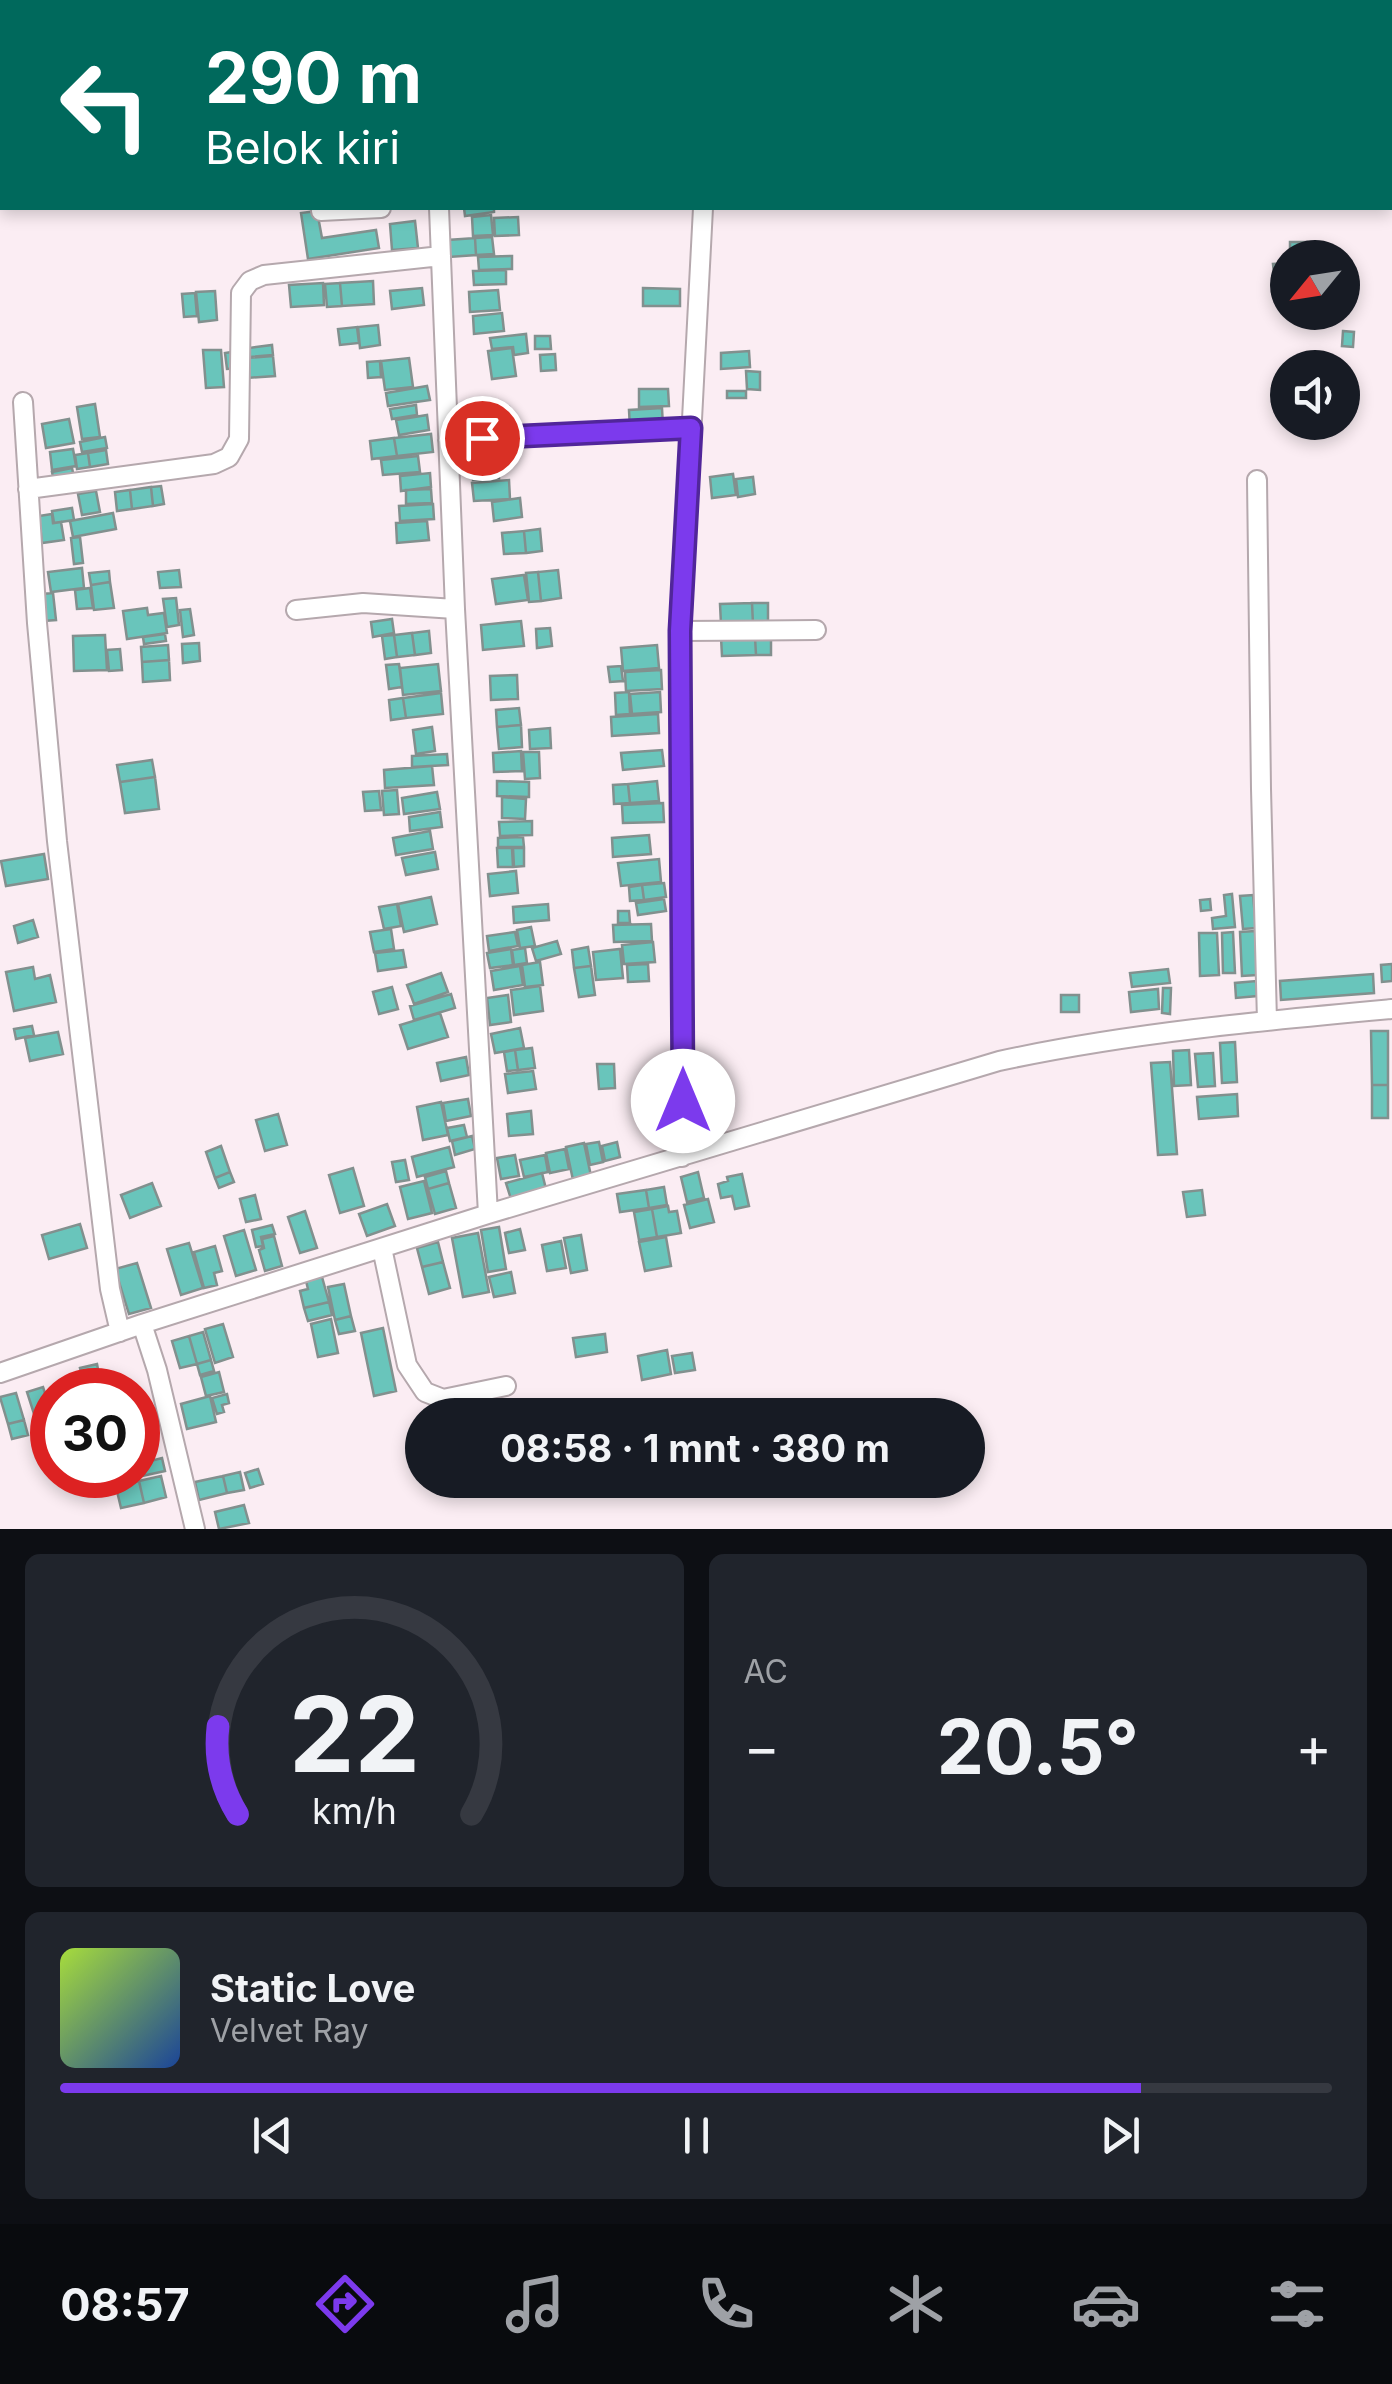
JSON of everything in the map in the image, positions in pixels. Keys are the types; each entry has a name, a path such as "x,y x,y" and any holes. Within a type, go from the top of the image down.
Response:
{"street":[{"path":"322,211 342,210"},
{"path":"439,210 454,609 488,1214"},
{"path":"682,1157 680,631 702,210"},
{"path":"28,489 214,464 228,457 239,438 241,293 250,280 264,275 440,256"},
{"path":"23,402 37,623 57,841 110,1289 120,1332"},
{"path":"448,440 691,428"},
{"path":"1257,480 1260,789 1268,1020"},
{"path":"296,610 363,603 454,609"},
{"path":"680,631 816,630"},
{"path":"0,1373 488,1214 999,1061 1070,1046 1268,1020 1392,1009"},
{"path":"382,1248 407,1365 425,1392 443,1399 506,1386"},
{"path":"142,1324 157,1370 195,1529"}],"building":[{"path":"464,210 494,210 494,212 465,216"},
{"path":"317,211 322,238 376,230 379,248 308,259 301,213"},
{"path":"491,215 493,235 473,236 472,217"},
{"path":"518,217 519,235 495,236 494,218"},
{"path":"415,221 418,248 392,250 390,224"},
{"path":"492,237 494,254 476,255 475,238"},
{"path":"475,238 476,255 449,257 448,240"},
{"path":"512,256 512,269 479,270 478,257"},
{"path":"506,270 506,284 474,285 473,271"},
{"path":"373,281 374,304 342,306 340,283"},
{"path":"323,283 324,305 291,307 289,285"},
{"path":"340,283 342,306 327,307 325,284"},
{"path":"422,288 424,305 392,309 390,291"},
{"path":"643,288 680,289 680,306 643,306"},
{"path":"498,290 500,310 470,312 469,292"},
{"path":"215,291 217,320 199,322 196,292"},
{"path":"195,293 197,316 184,317 182,294"},
{"path":"502,313 504,331 474,334 473,316"},
{"path":"378,325 380,345 360,348 358,327"},
{"path":"357,327 359,343 340,345 338,329"},
{"path":"1343,331 1354,332 1353,347 1342,346"},
{"path":"526,334 528,353 514,355 513,347 492,349 490,338"},
{"path":"535,336 550,336 551,349 535,349"},
{"path":"272,345 273,355 249,357 249,348"},
{"path":"512,348 516,376 492,379 488,351"},
{"path":"203,350 221,350 224,387 206,388"},
{"path":"238,351 240,368 227,369 225,353"},
{"path":"749,351 750,367 721,369 721,353"},
{"path":"555,354 556,370 541,371 540,355"},
{"path":"273,356 275,376 247,378 246,358"},
{"path":"409,358 413,387 385,390 381,361"},
{"path":"380,361 381,377 368,378 367,362"},
{"path":"746,371 760,372 760,390 747,389"},
{"path":"427,386 430,400 388,406 386,393"},
{"path":"639,389 668,389 669,406 639,407"},
{"path":"727,391 746,391 746,398 727,398"},
{"path":"95,404 100,437 82,439 77,407"},
{"path":"416,405 417,415 392,419 390,409"},
{"path":"509,407 511,430 478,432 476,409"},
{"path":"662,408 663,427 630,429 629,410"},
{"path":"427,415 429,430 399,435 396,420"},
{"path":"69,419 74,443 46,448 42,424"},
{"path":"431,434 433,452 397,456 394,438"},
{"path":"105,437 107,448 82,452 80,442"},
{"path":"394,438 397,456 372,459 370,441"},
{"path":"73,449 76,466 52,470 50,452"},
{"path":"106,450 108,464 90,467 88,453"},
{"path":"88,453 90,467 77,469 75,455"},
{"path":"418,456 420,472 383,475 381,460"},
{"path":"497,456 499,478 473,480 472,458"},
{"path":"72,468 74,477 54,481 52,472"},
{"path":"430,473 431,487 401,491 400,476"},
{"path":"733,474 736,495 712,498 710,477"},
{"path":"753,477 755,494 738,497 736,479"},
{"path":"509,480 510,499 474,501 472,483"},
{"path":"161,486 164,504 153,506 151,487"},
{"path":"151,487 153,506 132,509 130,490"},
{"path":"431,489 432,503 406,504 406,490"},
{"path":"130,490 132,509 117,511 115,492"},
{"path":"96,491 100,512 82,515 78,494"},
{"path":"520,498 522,517 494,521 492,502"},
{"path":"433,504 434,519 400,521 399,506"},
{"path":"72,508 74,520 54,523 52,511"},
{"path":"113,513 116,529 73,537 70,521"},
{"path":"52,514 53,523 61,522 64,540 42,543 39,516"},
{"path":"427,521 429,540 397,543 396,523"},
{"path":"540,529 542,551 526,553 524,531"},
{"path":"524,531 526,553 504,554 502,533"},
{"path":"80,537 83,563 74,564 71,538"},
{"path":"82,568 84,588 51,592 48,572"},
{"path":"179,570 181,587 160,588 158,572"},
{"path":"558,570 561,598 541,601 538,572"},
{"path":"109,571 110,582 91,585 89,573"},
{"path":"538,572 541,601 529,602 526,573"},
{"path":"524,575 528,600 496,604 492,579"},
{"path":"110,582 114,608 94,610 91,585"},
{"path":"90,588 93,608 77,609 75,590"},
{"path":"53,593 56,620 44,621 42,594"},
{"path":"176,598 179,625 167,627 163,599"},
{"path":"752,603 753,624 721,624 720,604"},
{"path":"752,603 768,603 768,624 753,624"},
{"path":"147,608 148,615 164,613 167,633 127,639 123,611"},
{"path":"190,609 194,635 183,637 180,610"},
{"path":"392,619 394,633 373,637 371,622"},
{"path":"521,621 524,646 483,650 481,625"},
{"path":"550,628 552,646 537,648 536,629"},
{"path":"429,631 431,653 415,655 412,633"},
{"path":"412,633 415,655 397,657 394,635"},
{"path":"165,634 166,641 144,644 143,637"},
{"path":"105,635 107,670 74,671 73,636"},
{"path":"394,635 397,657 385,659 382,636"},
{"path":"721,637 755,637 756,655 722,656"},
{"path":"755,637 771,637 771,655 756,655"},
{"path":"199,643 200,661 183,663 182,644"},
{"path":"168,645 169,660 142,662 141,647"},
{"path":"657,645 659,668 623,671 621,648"},
{"path":"120,649 122,670 109,671 107,650"},
{"path":"169,660 170,680 143,682 142,662"},
{"path":"399,664 402,687 389,689 386,665"},
{"path":"438,664 441,691 403,695 400,668"},
{"path":"621,666 623,681 610,682 608,667"},
{"path":"661,670 662,689 626,691 625,672"},
{"path":"517,675 518,699 491,700 490,676"},
{"path":"629,692 630,714 616,715 615,693"},
{"path":"660,692 661,712 632,714 630,694"},
{"path":"441,693 443,714 406,718 403,698"},
{"path":"403,698 406,718 391,720 389,700"},
{"path":"519,708 521,725 497,727 496,710"},
{"path":"658,714 659,733 612,736 611,717"},
{"path":"521,725 522,747 499,749 497,727"},
{"path":"432,727 435,751 416,754 413,730"},
{"path":"550,728 551,748 530,749 529,730"},
{"path":"662,750 664,766 623,770 621,753"},
{"path":"521,751 522,771 494,772 493,753"},
{"path":"523,752 539,752 540,778 525,779"},
{"path":"447,754 448,765 412,767 412,756"},
{"path":"152,760 155,777 120,782 117,765"},
{"path":"432,766 434,785 385,788 384,770"},
{"path":"155,777 159,809 125,813 120,782"},
{"path":"497,781 529,782 529,797 497,796"},
{"path":"657,781 659,801 630,803 628,784"},
{"path":"628,784 630,803 614,804 613,785"},
{"path":"397,790 399,814 384,815 382,791"},
{"path":"379,791 381,810 365,811 363,792"},
{"path":"437,792 440,809 404,814 402,798"},
{"path":"502,797 526,799 525,819 502,818"},
{"path":"663,803 664,822 623,823 622,805"},
{"path":"440,812 442,827 410,831 409,817"},
{"path":"532,821 532,835 500,836 499,822"},
{"path":"430,831 433,849 396,855 393,838"},
{"path":"649,835 651,854 613,857 612,838"},
{"path":"523,837 524,847 498,847 498,838"},
{"path":"497,848 512,848 513,867 498,867"},
{"path":"513,848 524,848 524,866 514,867"},
{"path":"435,852 438,869 406,875 402,858"},
{"path":"44,854 48,879 6,886 1,861"},
{"path":"659,859 661,882 621,886 618,863"},
{"path":"516,871 518,893 490,896 488,874"},
{"path":"664,883 666,897 644,900 642,885"},
{"path":"642,885 644,900 630,901 629,887"},
{"path":"1232,894 1235,927 1213,929 1212,918 1226,916 1224,895"},
{"path":"1253,895 1256,928 1243,929 1240,896"},
{"path":"431,897 437,924 404,932 398,904"},
{"path":"664,899 666,911 638,915 636,903"},
{"path":"1210,899 1211,910 1201,911 1200,900"},
{"path":"397,904 401,926 384,929 379,907"},
{"path":"548,904 549,920 514,923 513,907"},
{"path":"618,911 629,911 630,923 618,923"},
{"path":"33,920 38,937 18,943 14,926"},
{"path":"651,924 652,941 614,942 613,925"},
{"path":"531,927 535,946 520,948 517,930"},
{"path":"391,929 394,949 374,952 370,932"},
{"path":"1255,931 1257,975 1242,976 1240,932"},
{"path":"515,932 518,946 489,951 487,936"},
{"path":"1233,932 1235,973 1223,973 1222,933"},
{"path":"1199,933 1217,933 1219,975 1200,976"},
{"path":"557,941 561,954 536,961 532,948"},
{"path":"653,942 655,962 624,964 622,945"},
{"path":"588,947 591,966 574,968 572,950"},
{"path":"525,948 527,963 514,965 512,950"},
{"path":"511,949 513,965 490,968 487,953"},
{"path":"620,949 623,978 596,980 593,952"},
{"path":"403,950 406,967 378,971 375,953"},
{"path":"540,962 543,985 525,987 522,965"},
{"path":"648,964 649,981 628,982 627,965"},
{"path":"1392,964 1392,981 1382,982 1381,965"},
{"path":"520,966 523,985 494,990 491,971"},
{"path":"591,966 595,995 579,997 574,968"},
{"path":"33,967 35,979 50,975 56,1002 14,1011 6,972"},
{"path":"1168,969 1170,983 1132,987 1130,973"},
{"path":"441,973 448,992 414,1004 407,985"},
{"path":"1373,974 1374,993 1281,1000 1280,981"},
{"path":"1256,981 1257,996 1236,998 1235,983"},
{"path":"540,986 543,1011 514,1015 511,990"},
{"path":"392,987 398,1009 379,1014 373,992"},
{"path":"1163,988 1171,988 1170,1014 1162,1013"},
{"path":"1158,989 1159,1009 1131,1012 1129,992"},
{"path":"451,994 455,1008 414,1020 410,1006"},
{"path":"508,995 511,1022 490,1025 487,998"},
{"path":"1061,995 1079,995 1079,1012 1061,1012"},
{"path":"440,1013 448,1037 408,1049 400,1025"},
{"path":"32,1026 34,1035 16,1039 14,1029"},
{"path":"520,1028 524,1048 495,1053 491,1034"},
{"path":"1371,1031 1388,1031 1388,1085 1372,1085"},
{"path":"58,1032 63,1054 30,1061 25,1038"},
{"path":"1235,1042 1237,1082 1222,1083 1220,1043"},
{"path":"532,1048 535,1068 518,1070 515,1050"},
{"path":"515,1050 518,1070 507,1071 504,1052"},
{"path":"1189,1050 1191,1085 1174,1086 1173,1051"},
{"path":"1213,1053 1215,1086 1198,1087 1195,1054"},
{"path":"466,1057 469,1075 441,1081 437,1063"},
{"path":"1170,1062 1177,1154 1158,1155 1151,1063"},
{"path":"597,1064 614,1064 615,1088 599,1089"},
{"path":"533,1071 536,1089 508,1093 505,1074"},
{"path":"1372,1085 1388,1085 1388,1118 1372,1118"},
{"path":"1237,1094 1238,1116 1199,1119 1197,1097"},
{"path":"468,1099 471,1116 446,1121 443,1103"},
{"path":"441,1102 448,1135 423,1140 417,1107"},
{"path":"531,1111 533,1134 509,1136 507,1114"},
{"path":"278,1114 287,1145 265,1151 256,1120"},
{"path":"464,1125 467,1137 450,1141 447,1128"},
{"path":"472,1136 475,1149 455,1155 452,1141"},
{"path":"599,1142 603,1162 590,1165 586,1144"},
{"path":"617,1142 620,1157 605,1161 602,1146"},
{"path":"584,1143 591,1176 573,1180 566,1147"},
{"path":"221,1146 230,1172 215,1178 206,1152"},
{"path":"449,1147 454,1167 417,1177 412,1157"},
{"path":"565,1149 569,1169 550,1173 546,1153"},
{"path":"515,1155 519,1176 501,1179 497,1158"},
{"path":"545,1155 548,1172 524,1177 520,1160"},
{"path":"405,1160 409,1180 396,1182 392,1162"},
{"path":"353,1168 364,1206 340,1213 329,1175"},
{"path":"446,1171 449,1183 428,1189 425,1177"},
{"path":"230,1172 234,1182 219,1188 215,1178"},
{"path":"698,1172 704,1198 687,1202 681,1177"},
{"path":"542,1173 546,1189 511,1199 506,1183"},
{"path":"742,1174 749,1206 735,1209 732,1196 721,1198 718,1184"},
{"path":"424,1181 432,1213 408,1219 400,1187"},
{"path":"152,1183 161,1206 130,1218 121,1195"},
{"path":"449,1183 456,1208 435,1214 428,1189"},
{"path":"664,1187 667,1205 649,1208 646,1190"},
{"path":"646,1190 649,1208 620,1212 617,1194"},
{"path":"1202,1190 1205,1215 1187,1217 1183,1192"},
{"path":"255,1195 261,1219 246,1222 240,1199"},
{"path":"708,1199 714,1222 690,1228 684,1205"},
{"path":"387,1204 395,1226 367,1236 359,1214"},
{"path":"668,1206 669,1212 677,1211 681,1233 657,1237 652,1209"},
{"path":"652,1209 657,1237 639,1240 634,1212"},
{"path":"305,1211 317,1248 300,1253 288,1217"},
{"path":"80,1224 87,1248 49,1259 42,1235"},
{"path":"272,1225 275,1234 261,1237 263,1246 256,1247 252,1230"},
{"path":"499,1227 506,1269 488,1272 481,1230"},
{"path":"520,1229 525,1250 509,1253 505,1233"},
{"path":"244,1230 256,1270 236,1276 224,1236"},
{"path":"478,1233 489,1292 463,1297 452,1238"},
{"path":"581,1235 587,1270 571,1273 564,1238"},
{"path":"274,1236 282,1266 265,1271 259,1250 264,1248 262,1239"},
{"path":"666,1237 671,1266 645,1271 639,1242"},
{"path":"561,1241 566,1268 547,1271 542,1245"},
{"path":"438,1242 443,1262 422,1267 417,1248"},
{"path":"189,1243 203,1288 181,1295 167,1249"},
{"path":"215,1246 222,1271 214,1273 217,1285 204,1288 194,1252"},
{"path":"443,1262 450,1288 429,1294 422,1267"},
{"path":"137,1263 151,1308 129,1314 115,1269"},
{"path":"511,1272 515,1293 494,1297 489,1277"},
{"path":"322,1277 329,1302 304,1308 300,1291 308,1289 306,1281"},
{"path":"344,1284 351,1316 335,1320 328,1287"},
{"path":"329,1302 332,1315 308,1321 304,1308"},
{"path":"351,1316 355,1331 339,1334 335,1320"},
{"path":"331,1319 338,1353 318,1357 311,1324"},
{"path":"223,1324 233,1357 215,1363 205,1329"},
{"path":"383,1328 396,1391 374,1396 361,1333"},
{"path":"203,1332 211,1360 197,1364 189,1336"},
{"path":"605,1334 607,1352 576,1357 573,1338"},
{"path":"189,1336 197,1364 180,1368 172,1341"},
{"path":"667,1350 671,1374 642,1380 638,1356"},
{"path":"692,1353 695,1370 675,1373 672,1356"},
{"path":"211,1360 214,1371 200,1375 197,1364"},
{"path":"219,1372 224,1392 206,1396 201,1377"},
{"path":"16,1393 24,1420 8,1424 0,1397"},
{"path":"227,1394 229,1403 222,1405 224,1412 217,1414 212,1398"},
{"path":"210,1396 216,1422 187,1429 181,1404"},
{"path":"24,1420 28,1435 12,1439 8,1424"},
{"path":"258,1469 263,1484 250,1488 245,1473"},
{"path":"240,1472 244,1490 227,1493 223,1476"},
{"path":"160,1476 166,1497 144,1503 143,1498 160,1498"},
{"path":"223,1476 227,1493 199,1500 195,1482"},
{"path":"119,1498 143,1498 144,1503 121,1508"},
{"path":"244,1505 249,1523 219,1529 215,1512"}],"route":[{"path":"482,438 691,428 680,631 683,1101"}]}
